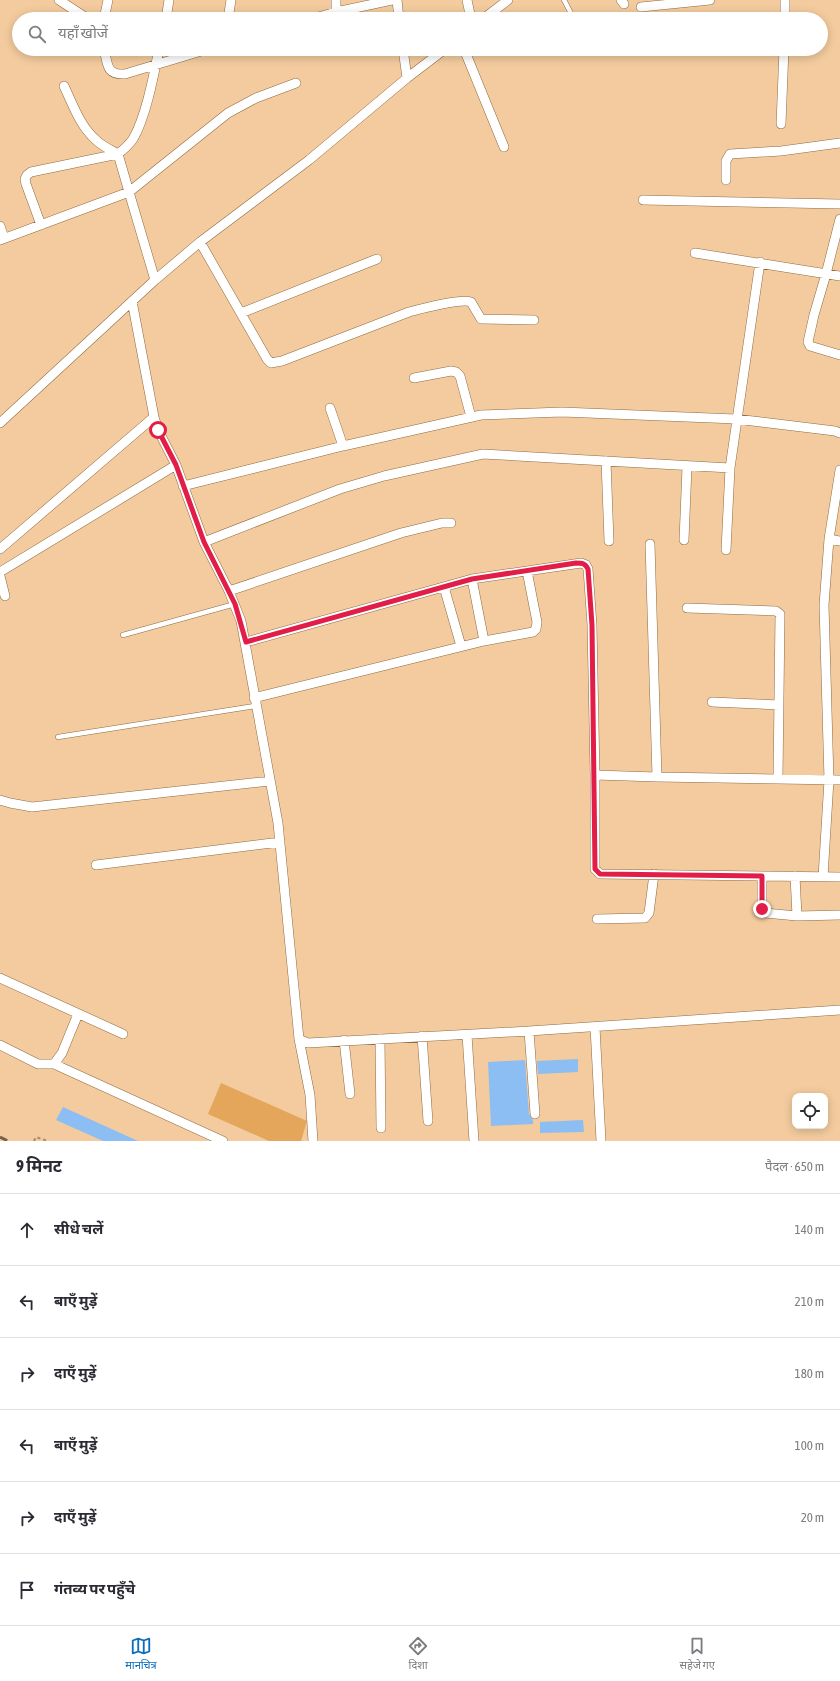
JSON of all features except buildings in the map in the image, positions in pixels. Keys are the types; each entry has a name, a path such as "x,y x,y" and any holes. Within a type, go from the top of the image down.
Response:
{"street":[{"path":"59,0 77,12"},
{"path":"105,12 108,0"},
{"path":"167,12 169,0"},
{"path":"229,12 231,0"},
{"path":"336,0 336,12 392,0"},
{"path":"397,0 398,12"},
{"path":"467,0 470,12"},
{"path":"492,12 508,0"},
{"path":"641,6 710,0"},
{"path":"784,12 785,0"},
{"path":"106,56 110,72 116,74 125,74 185,56"},
{"path":"41,225 25,179 27,174 118,154 132,140 140,123 158,56"},
{"path":"404,56 407,78"},
{"path":"0,423 155,280 200,242 309,160 407,78 436,56"},
{"path":"467,56 504,147"},
{"path":"781,124 784,56"},
{"path":"0,226 2,239 129,192 228,113 256,98 296,83"},
{"path":"64,86 82,124 88,132 97,141 118,154 155,280"},
{"path":"726,180 726,161 730,154 781,151 840,143"},
{"path":"643,200 840,204"},
{"path":"840,219 808,342 810,346 840,355"},
{"path":"200,242 267,359 271,363 275,363 409,312 430,307 469,301 482,319 534,320"},
{"path":"695,253 760,262 840,276"},
{"path":"241,313 377,259"},
{"path":"726,550 730,468 760,262"},
{"path":"132,301 154,417 158,430 176,465 204,542 235,604 246,642 255,702 278,823 299,1039 310,1096 313,1141"},
{"path":"414,378 451,371 456,372 460,376 471,417"},
{"path":"330,408 343,446"},
{"path":"184,486 343,446 471,417 500,414 562,412 736,419 840,432"},
{"path":"0,549 154,417"},
{"path":"204,542 340,489 384,476 483,454 730,468"},
{"path":"606,461 609,541"},
{"path":"5,596 0,577 176,465"},
{"path":"684,540 687,466"},
{"path":"823,877 829,780 824,605 829,539 840,470"},
{"path":"229,591 402,533 442,523 451,523"},
{"path":"829,539 840,541"},
{"path":"650,544 657,778"},
{"path":"246,642 472,579 581,563 586,565 588,569 592,625 595,869 600,874 840,877"},
{"path":"255,702 460,646 533,632 536,630 537,622 527,571"},
{"path":"472,579 484,641"},
{"path":"444,587 460,646"},
{"path":"687,608 778,612 780,615 778,778"},
{"path":"712,702 779,705"},
{"path":"594,775 657,778 778,778 840,780"},
{"path":"0,800 32,807 270,781"},
{"path":"96,865 280,842"},
{"path":"597,920 644,918 648,916 654,874"},
{"path":"762,876 763,912 797,916 840,915"},
{"path":"795,876 797,916"},
{"path":"0,978 123,1034"},
{"path":"299,1039 308,1043 422,1036 467,1035 840,1010"},
{"path":"54,1064 62,1053 78,1014"},
{"path":"595,1027 601,1141"},
{"path":"529,1031 535,1114"},
{"path":"467,1035 474,1141"},
{"path":"422,1036 428,1121"},
{"path":"380,1039 382,1128"},
{"path":"344,1040 350,1094"},
{"path":"0,1045 38,1064 54,1064 224,1141"}],"lane":[{"path":"564,0 570,12"},
{"path":"122,635 235,604"},
{"path":"58,737 255,702"}],"path":[{"path":"34,1141 36,1137 48,1141"}],"shaded area":[{"path":"221,1083 307,1121 301,1141 269,1141 208,1114"}],"railway":[{"path":"0,1137 8,1141"}],"route":[{"path":"158,430 176,465 198,529 235,604 246,642 472,579 576,563 586,565 588,569 592,625 595,869 600,874 762,876 762,909"}]}
